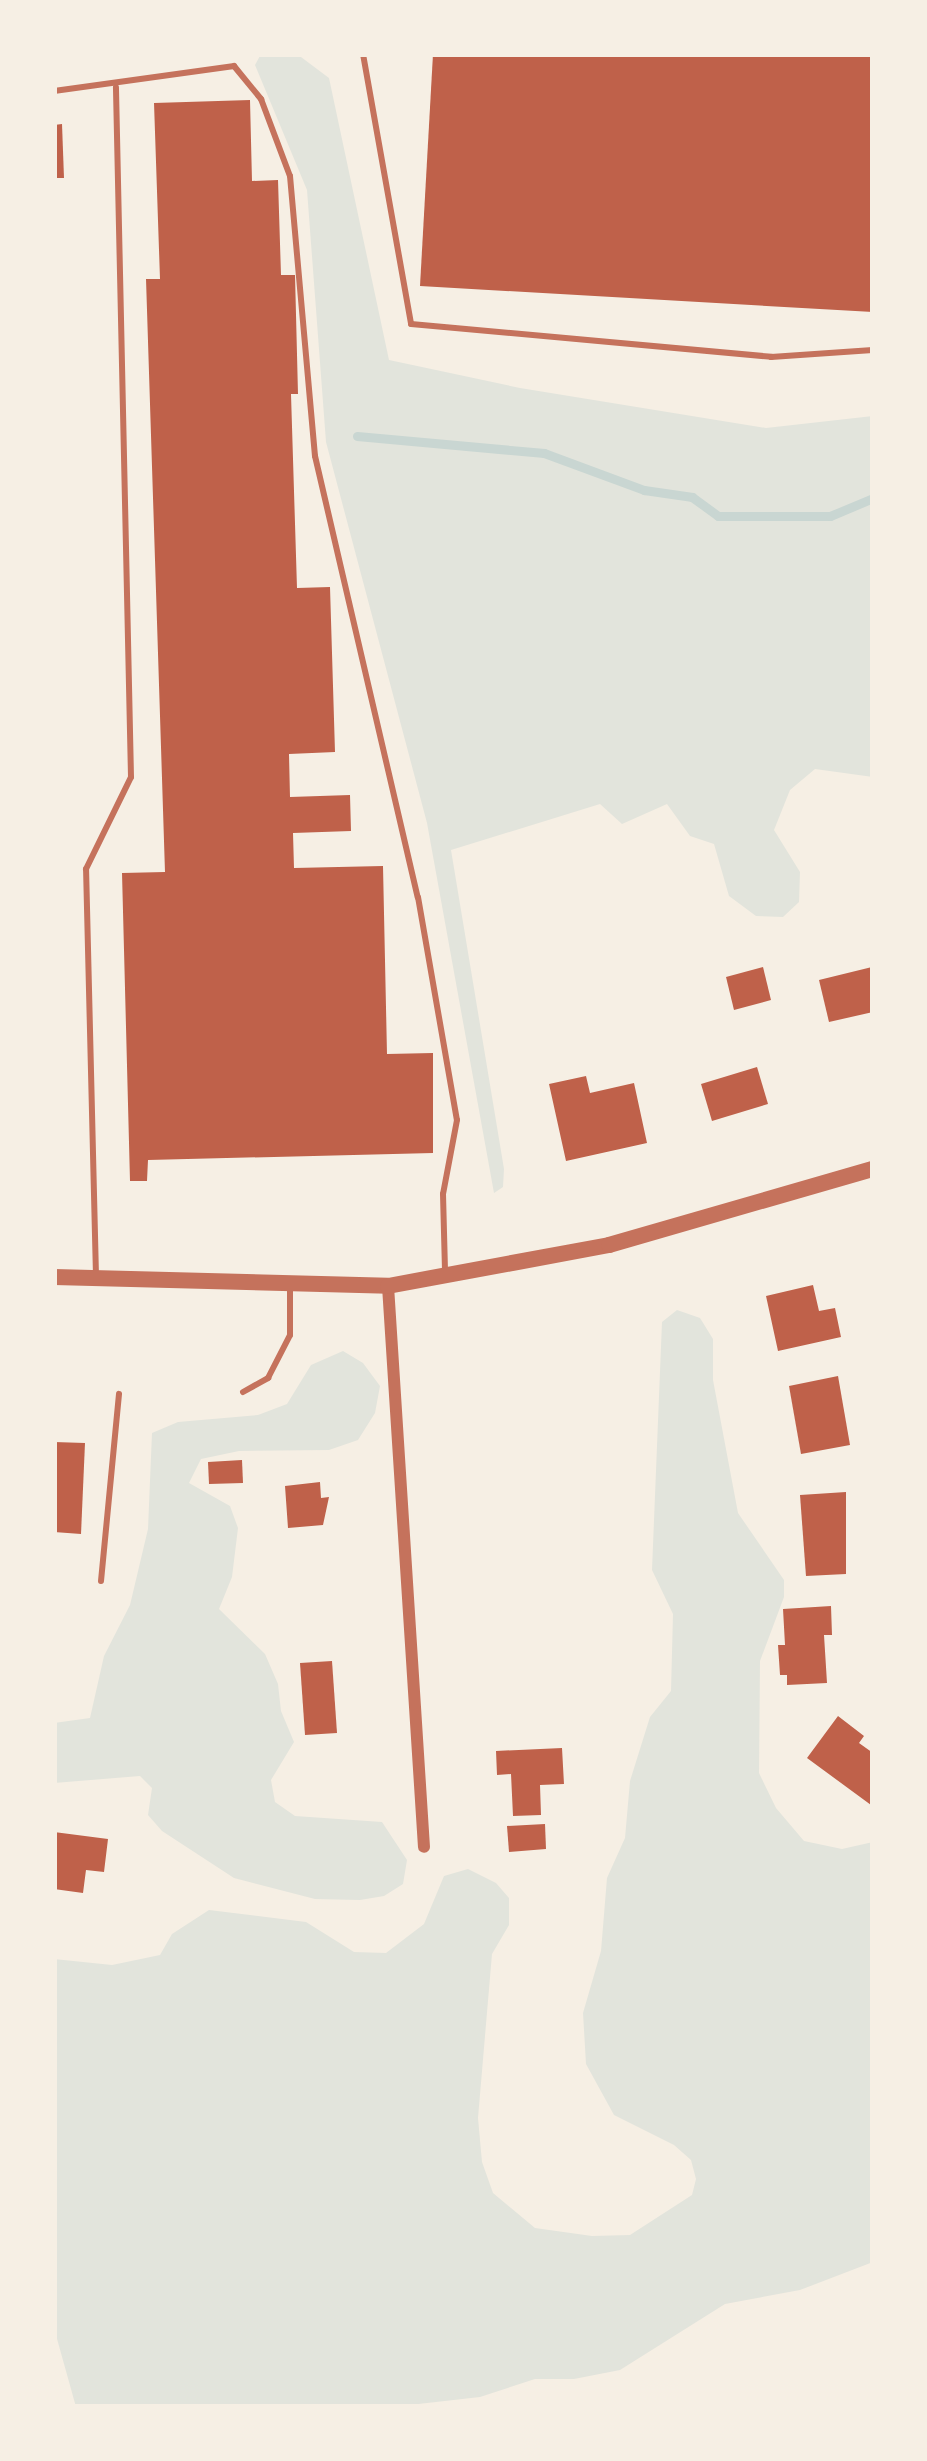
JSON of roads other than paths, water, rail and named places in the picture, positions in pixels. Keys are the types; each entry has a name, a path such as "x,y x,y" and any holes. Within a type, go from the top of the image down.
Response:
{"street":[{"path":"54,1277 388,1286 609,1245 873,1168"},
{"path":"388,1286 424,1847"}],"lane":[{"path":"363,54 411,324 771,357 873,350"},
{"path":"54,91 234,66 262,99 290,176 315,456 418,897 457,1120 443,1194 446,1277"},
{"path":"96,1279 86,869 131,777 116,86"},
{"path":"243,1392 268,1378 290,1335 290,1284"},
{"path":"101,1581 119,1394"}],"waterway":[{"path":"357,436 544,453 644,490 692,497 718,516 830,516 873,498"}]}
